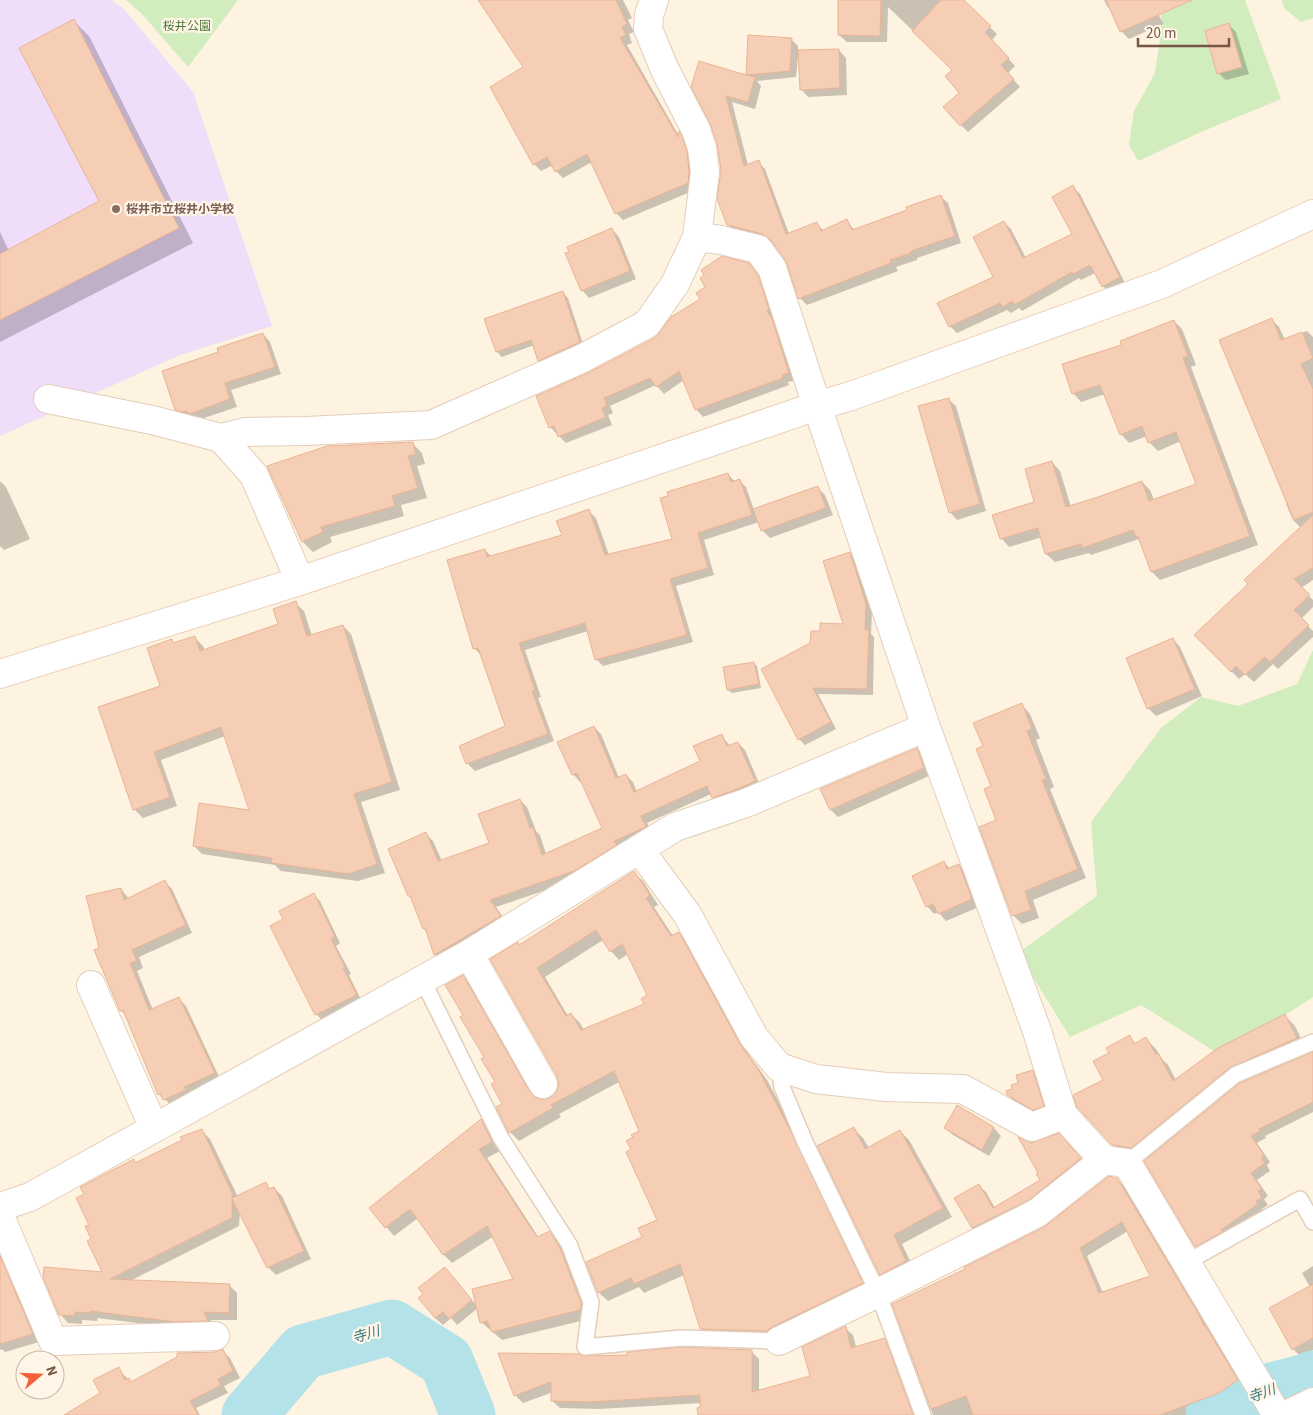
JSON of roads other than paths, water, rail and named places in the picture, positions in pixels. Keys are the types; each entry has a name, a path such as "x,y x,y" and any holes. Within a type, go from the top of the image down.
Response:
{"street":[{"path":"48,398 152,420 222,438 245,432 431,425 581,359 647,324 675,284 697,237 704,172 702,148 696,130 665,70 648,29 649,15 654,0"},
{"path":"0,674 300,581 851,396 1162,284 1313,214"},
{"path":"697,237 721,240 758,249 772,268 926,727 1037,1031 1063,1115 1116,1161 1187,1262 1279,1412 1313,1402"},
{"path":"222,438 254,475 300,581"},
{"path":"0,1207 30,1197 469,954 675,827 746,803 926,727"},
{"path":"639,849 687,914 754,1038 779,1067 816,1079 886,1087 963,1089 1032,1127 1063,1115"},
{"path":"469,954 544,1084"},
{"path":"91,985 154,1128"},
{"path":"779,1341 1037,1213 1116,1161"},
{"path":"0,1216 53,1341 215,1336"}],"lane":[{"path":"422,979 501,1138 569,1244 591,1302 585,1347 682,1338 779,1341"},
{"path":"1116,1161 1235,1075 1313,1042"},
{"path":"779,1067 782,1088 805,1142 878,1293 923,1415"},
{"path":"1187,1262 1300,1199 1313,1222"}],"waterway":[{"name":"寺川","path":"249,1415 303,1352 392,1327 446,1361 468,1415"},
{"name":"寺川","path":"1213,1415 1263,1392 1313,1378"}],"place":[{"name":"桜井市立桜井小学校","path":"116,209"}],"park label":[{"name":"桜井公園","path":"187,26"}]}
